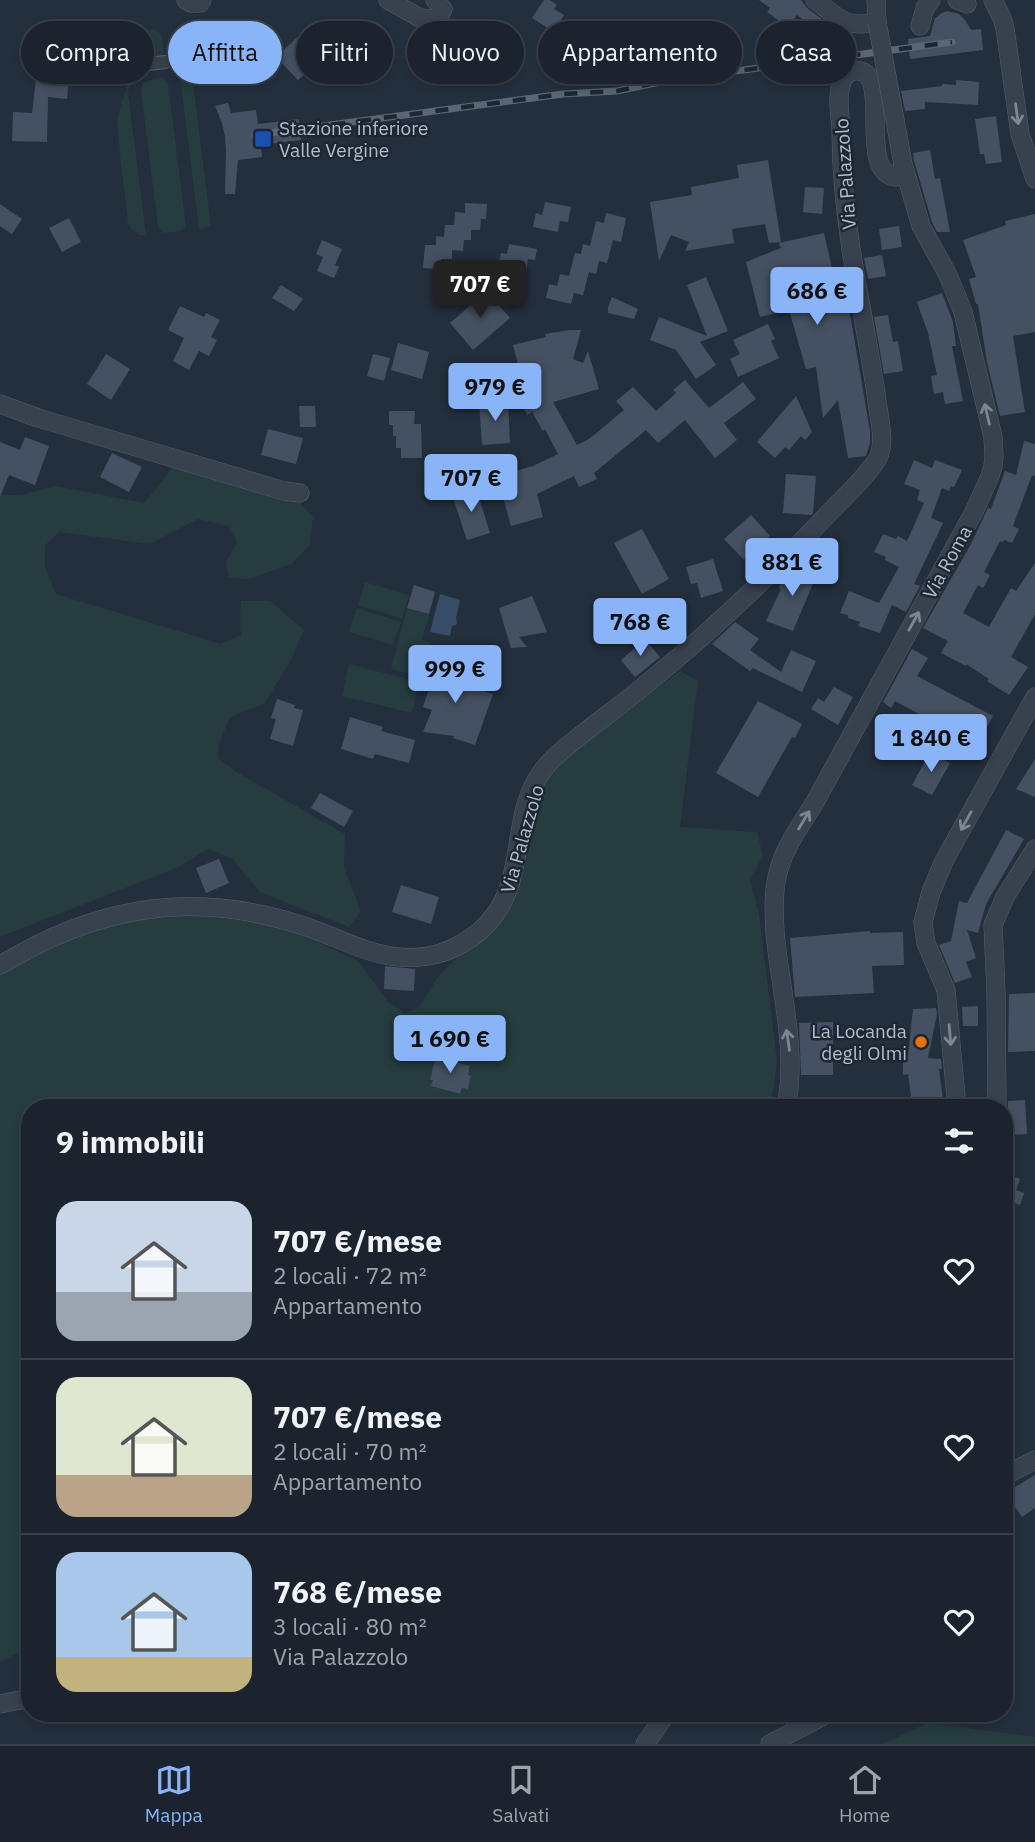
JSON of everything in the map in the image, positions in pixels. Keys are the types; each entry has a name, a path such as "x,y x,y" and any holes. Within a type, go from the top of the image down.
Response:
{"street":[{"path":"186,0 197,4 202,0"},
{"path":"388,0 420,18 438,19 443,9 435,0"},
{"path":"815,0 849,24 877,22"},
{"name":"Via Roma","path":"788,1099 791,1060 774,915 780,865 974,512 993,466 993,437 963,312 948,275 924,233 903,164 877,22 876,0"},
{"path":"920,26 925,8 931,0"},
{"path":"993,0 1002,18 1020,134 1035,180"},
{"path":"154,63 165,62"},
{"name":"Via Palazzolo","path":"0,965 48,939 88,923 123,913 164,906 216,908 267,916 305,927 367,951 404,958 432,956 450,950 488,924 501,908 507,895 526,809 543,770 573,741 645,685 724,617 813,530 878,458 881,437 846,206 840,93 842,82 848,75 861,71 871,78 876,146 883,170 896,177 903,164"},
{"path":"0,404 141,449 277,489 300,493"},
{"path":"956,1099 946,989 926,943 923,922 931,892 944,861 1035,698"},
{"path":"998,1099 993,925 1005,897 1035,849"},
{"path":"1013,1471 1035,1460"},
{"path":"0,1704 21,1700"},
{"path":"645,1744 661,1722"},
{"path":"770,1744 812,1722"}],"green space":[{"path":"154,29 162,37 165,66 154,69"},
{"path":"163,79 168,84 186,226 181,231 163,233 158,227 141,90 144,84 154,84 154,80"},
{"path":"127,84 131,84 128,94 146,235 139,235 132,230 128,222 117,119"},
{"path":"181,84 193,84 211,226 199,229"},
{"path":"174,466 295,497 313,517 310,545 292,564 248,579 229,577 226,562 237,542 228,526 198,519 150,544 59,532 45,545 45,567 56,594 221,644 241,635 241,601 270,601 304,630 290,662 264,704 230,717 219,744 218,758 235,771 345,834 344,868 361,911 349,927 260,892 232,858 208,849 176,868 0,937 0,495 21,495 56,486 144,503"},
{"path":"365,582 409,595 402,619 358,605"},
{"path":"357,608 401,622 393,645 349,632"},
{"path":"407,608 429,614 422,640 431,643 422,677 391,669"},
{"path":"349,664 419,682 412,713 342,696"},
{"path":"680,671 698,681 680,827 757,832 763,856 750,880 759,914 777,1061 772,1099 21,1099 21,1651 0,1662 0,973 93,927 192,911 264,921 358,961 389,1003 405,1013 418,1008 440,974 510,908 542,784 565,755","holes":["437,1057 470,1067 468,1075 471,1077 468,1089 462,1088 460,1094 432,1086"]},
{"path":"927,1723 1035,1737 1035,1744 883,1744"}],"water":[{"path":"440,594 460,600 457,623 452,626 450,636 430,632"}],"building":[{"path":"544,0 550,0 557,5 554,9 564,15 560,21 538,22 532,18"},
{"path":"759,0 801,0 808,9 825,21 806,21 797,15 792,21 780,21 767,12 770,8"},
{"path":"947,11 959,14 971,30 981,29 983,50 910,59 908,39 930,36 935,18"},
{"path":"296,39 296,78 282,63 282,51"},
{"path":"956,80 979,82 978,105 925,102 925,109 905,111 901,91 942,84 956,85"},
{"path":"35,84 68,84 67,99 48,97 47,142 12,141 13,112 32,113"},
{"name":"Stazione inferiore Valle Vergine","path":"228,103 231,113 256,110 258,124 299,119 301,140 261,145 262,157 238,160 235,194 225,194 225,137 215,106"},
{"path":"996,116 1002,162 986,164 984,154 980,154 975,119"},
{"path":"930,150 935,179 940,178 950,232 937,232 914,161 913,153"},
{"path":"768,160 781,242 769,243 765,224 732,229 734,243 685,251 689,242 671,235 659,261 650,202 692,195 691,187 739,178 737,165"},
{"path":"805,187 824,188 822,214 803,212"},
{"path":"545,202 571,207 568,222 560,221 558,232 533,227 536,213 542,215"},
{"path":"465,203 487,204 486,219 481,219 480,230 471,230 471,240 464,240 463,251 452,250 452,259 441,259 441,269 423,268 425,245 436,245 436,236 444,237 445,225 454,225 455,212 465,213"},
{"path":"0,204 22,219 12,234 0,226"},
{"path":"606,213 626,218 621,242 613,240 607,263 599,261 596,274 589,272 583,295 574,293 571,304 546,298 549,284 557,286 560,274 569,276 575,253 581,254 583,244 590,246 596,221 604,223"},
{"path":"1035,214 1035,332 1013,336 1025,412 1000,416 987,362 978,304 969,279 976,277 963,240 1006,225 1005,221"},
{"path":"69,218 81,242 62,252 49,228"},
{"path":"899,226 902,247 882,250 879,229"},
{"path":"824,233 836,286 845,284 870,431 866,456 848,458 838,400 823,418 816,367 806,369 789,310 760,317 746,262 781,248 779,243"},
{"path":"322,240 342,249 335,265 339,267 334,278 317,271 323,257 316,254"},
{"path":"509,244 537,249 535,260 528,259 526,273 498,268 501,253 507,254"},
{"path":"882,255 886,276 868,279 864,258"},
{"path":"706,277 728,331 700,342 716,365 696,379 676,350 650,340 659,317 707,336 687,285"},
{"path":"281,285 303,299 294,311 272,298"},
{"path":"487,291 510,318 473,350 450,323"},
{"path":"942,293 953,322 956,346 952,346 963,401 945,404 943,392 934,394 931,376 937,375 928,333 917,302"},
{"path":"612,297 638,309 634,319 608,313"},
{"path":"180,306 204,317 206,313 220,320 211,337 217,340 209,356 199,351 189,370 173,361 184,338 168,330"},
{"path":"888,315 893,342 898,341 903,371 884,374 874,317"},
{"path":"768,324 775,339 771,341 779,358 738,377 730,359 740,354 733,340"},
{"path":"581,330 573,359 583,363 588,351 599,389 553,402 577,445 589,439 624,410 616,401 633,387 656,411 676,393 673,390 685,380 709,408 743,382 756,399 724,423 737,440 715,458 685,420 658,443 646,430 594,473 597,479 579,487 574,476 537,494 543,517 511,526 497,476 533,466 558,454 545,429 543,431 532,412 527,415 512,384 522,379 513,345 546,337 545,334"},
{"path":"398,343 429,352 422,379 391,370"},
{"path":"106,354 130,369 111,400 87,384"},
{"path":"373,354 390,358 384,381 367,376"},
{"path":"796,396 812,432 805,440 801,436 789,450 785,447 775,458 757,442"},
{"path":"508,401 510,443 482,445 479,402"},
{"path":"299,406 315,406 316,427 300,427"},
{"path":"389,411 415,411 414,424 421,424 422,458 401,458 401,448 396,448 396,436 393,436 393,425 389,425"},
{"path":"268,429 303,438 296,464 261,455"},
{"path":"25,437 49,446 35,485 9,475 0,497 0,442 20,450"},
{"path":"1024,441 1035,444 1035,476 1032,475 1013,526 1019,529 1012,543 1000,541 984,572 990,575 983,588 978,585 963,613 989,627 1011,588 1016,591 1035,563 1035,614 1011,657 1028,667 1009,695 966,664 941,653 948,641 923,628 971,544 988,508 991,509 1005,471 1016,475"},
{"path":"112,453 142,467 129,492 100,477"},
{"path":"914,460 932,468 935,460 962,470 954,487 951,486 949,491 942,488 931,518 943,523 914,584 920,586 906,612 892,605 880,633 858,626 860,622 840,613 849,591 879,603 899,567 874,552 883,534 896,539 898,536 907,541 924,503 917,500 920,490 904,484"},
{"path":"786,474 816,476 811,515 783,513"},
{"path":"476,488 490,533 467,540 452,495"},
{"path":"751,515 770,536 744,560 724,539"},
{"path":"642,529 669,579 642,594 614,543"},
{"path":"713,559 723,591 701,598 697,583 691,584 686,567"},
{"path":"795,564 817,574 793,631 766,621 781,589 779,588 784,575 788,575"},
{"path":"414,585 435,592 429,614 407,608"},
{"path":"532,596 547,632 519,637 527,647 511,648 499,608"},
{"path":"735,622 759,639 750,650 781,672 791,650 816,661 802,692 753,668 750,671 712,644"},
{"path":"645,639 660,657 635,677 621,660"},
{"path":"912,649 928,658 917,676 993,716 977,746 895,701 891,708 883,702"},
{"path":"439,659 463,665 458,683 493,694 475,745 453,738 454,736 423,732 432,710 423,707"},
{"path":"834,687 853,697 838,725 811,709 818,698 824,702"},
{"path":"277,699 303,710 293,746 270,739 276,719 271,718"},
{"path":"758,701 802,724 758,797 716,773"},
{"path":"350,717 383,727 381,731 415,740 409,763 375,754 373,759 341,749"},
{"path":"930,752 950,763 932,795 912,785"},
{"path":"1035,759 1035,797 1016,789"},
{"path":"320,793 353,811 344,827 311,808"},
{"path":"1006,830 1024,839 986,904 978,933 967,930 976,958 966,962 972,977 955,983 939,945 951,941 959,901 967,903"},
{"path":"219,859 229,883 206,893 196,868"},
{"path":"401,885 439,897 431,924 392,912"},
{"path":"870,931 903,932 904,965 872,966 874,993 795,997 790,938"},
{"path":"385,966 415,969 414,991 384,989"},
{"path":"1035,993 1035,1051 1008,1052 1009,994"},
{"path":"978,1006 978,1026 963,1026 962,1007"},
{"path":"936,1008 928,1058 941,1059 942,1069 939,1069 943,1099 911,1099 908,1074 903,1075 903,1057 908,1056 913,1009"},
{"path":"833,1022 833,1075 801,1075 799,1023"},
{"path":"436,1056 470,1066 468,1089 462,1088 460,1094 431,1086"},
{"path":"1025,1100 1027,1134 1013,1135 1013,1101"},
{"path":"1013,1176 1020,1179 1016,1190 1024,1193 1020,1205 1013,1202"},
{"path":"1035,1475 1035,1508 1022,1517 1013,1504 1013,1488"}],"railway":[{"path":"255,135 563,94 617,91 670,80 952,42"}],"place":[{"name":"Stazione inferiore Valle Vergine","path":"263,139"},
{"name":"La Locanda degli Olmi","path":"921,1042"}]}
